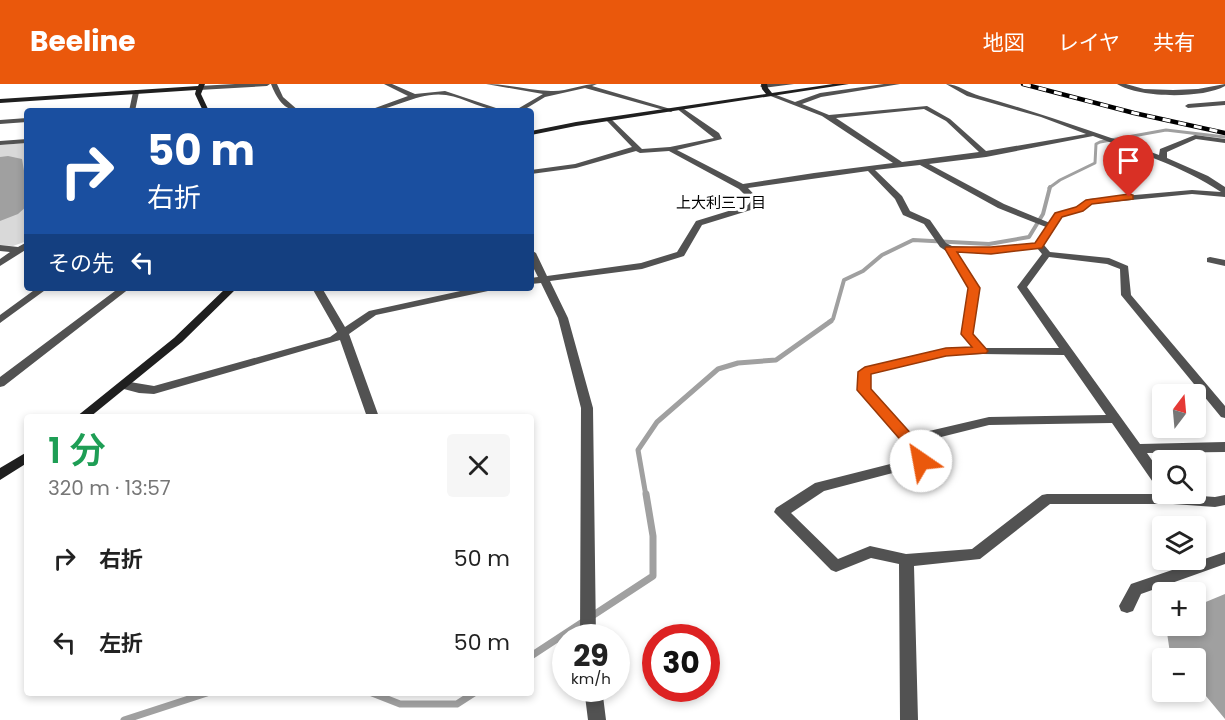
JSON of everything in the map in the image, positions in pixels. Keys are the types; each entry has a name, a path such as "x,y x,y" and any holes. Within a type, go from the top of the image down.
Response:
{"street":[{"path":"0,101 200,86 267,84"},
{"path":"274,84 280,98 292,108"},
{"path":"387,84 414,96"},
{"path":"395,88 403,84"},
{"path":"489,84 551,93 595,84"},
{"path":"763,85 791,84"},
{"path":"534,132 608,119 846,84"},
{"path":"795,104 820,94 897,84"},
{"path":"949,84 969,95 1043,116 1163,159 1190,170 1225,193"},
{"path":"1120,84 1132,89 1156,92 1213,89 1224,84"},
{"path":"763,85 771,94 830,117 902,166"},
{"path":"200,86 199,100 204,108"},
{"path":"587,87 675,109 716,135 717,139 670,149 640,151 608,119"},
{"path":"133,108 136,92"},
{"path":"379,108 414,96 445,93 492,108"},
{"path":"523,108 551,93"},
{"path":"1188,106 1225,103"},
{"path":"830,117 925,107 948,120 986,155"},
{"path":"0,122 24,120"},
{"path":"742,187 800,176 871,170 986,155 1093,134"},
{"path":"1163,159 1161,153 1163,151 1195,136 1225,141"},
{"path":"0,143 24,141"},
{"path":"534,172 576,166 637,148"},
{"path":"588,624 587,408 562,318 537,280 642,266 681,254 699,223 751,207 756,201 742,187 670,149"},
{"path":"922,163 1030,220 1051,226"},
{"path":"871,170 899,198 906,213 927,222 974,288 967,334 982,351"},
{"path":"1039,245 1059,215 1079,209 1089,202 1181,193 1225,193"},
{"path":"946,247 991,250 1039,245"},
{"path":"1039,245 1047,254 1109,261 1125,268 1126,295 1225,414"},
{"path":"0,248 23,247"},
{"path":"0,263 23,247"},
{"path":"1047,254 1022,287 1152,469"},
{"path":"1210,260 1225,263"},
{"path":"0,320 39,291"},
{"path":"1,381 121,291"},
{"path":"86,414 178,340 229,291"},
{"path":"319,291 343,333 373,414"},
{"path":"124,385 154,390 334,339 373,313 474,291"},
{"path":"1067,352 946,352 865,372 864,390 909,440 921,461 820,487 781,512 836,566 870,552 906,560 975,555 1047,499 1152,496"},
{"path":"909,440 989,421 1116,419"},
{"path":"1138,449 1225,447"},
{"path":"0,475 24,459"},
{"path":"1206,501 1225,500"},
{"path":"1127,606 1136,589 1225,558"},
{"path":"906,560 909,720"},
{"path":"595,702 597,720"}],"shaded area":[{"path":"24,143 24,242 13,246 0,245 0,145"},
{"path":"0,157 22,159 24,209 18,214 0,221"},
{"path":"1225,594 1225,719 1206,696 1206,648 1169,648 1167,636 1206,636 1206,602"}],"waterway":[{"path":"1050,187 1095,163 1096,144 1100,142 1166,130 1225,137"},
{"path":"829,322 833,319 844,280 863,271 882,255 913,240 989,244 1029,237 1043,214 1050,187"},
{"path":"646,496 638,450 657,422 718,369 738,363 776,360 831,321"},
{"path":"534,654 653,576 653,536 646,494"},
{"path":"124,720 198,696"},
{"path":"380,696 400,704 457,704 469,696"}],"railway":[{"path":"1023,84 1134,113 1225,133"}],"district":[{"name":"上大利三丁目","path":"721,202"}],"route":[{"path":"921,461 909,440 864,390 865,372 946,352 982,351 967,334 974,288 950,249 991,250 1039,245 1059,215 1079,209 1089,202 1129,197"}]}
